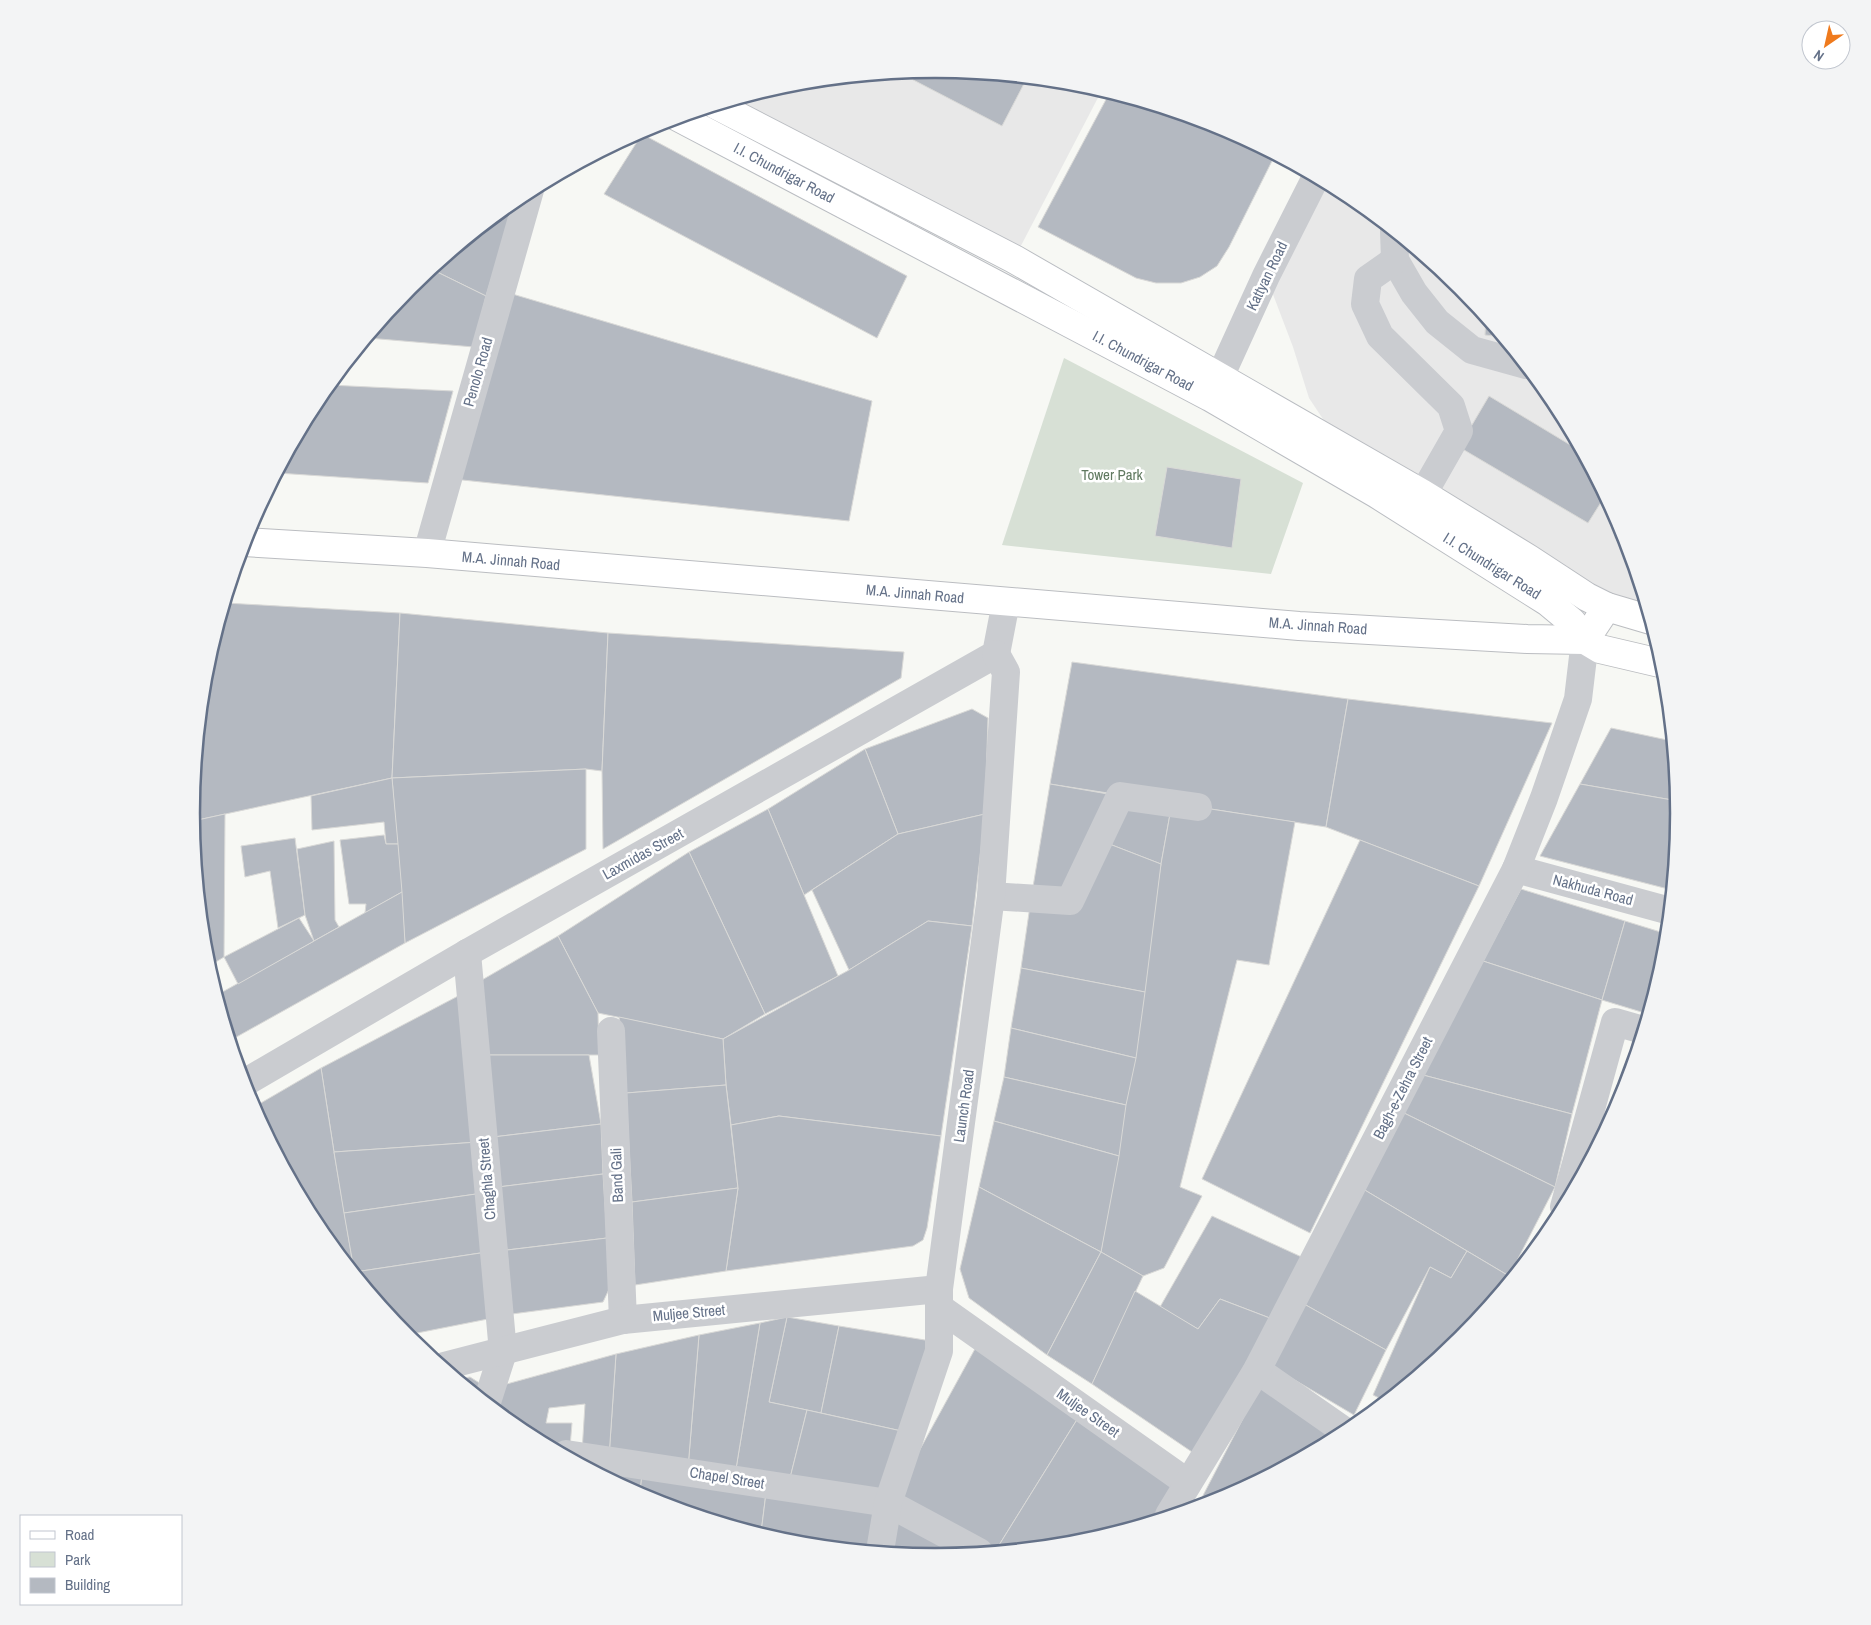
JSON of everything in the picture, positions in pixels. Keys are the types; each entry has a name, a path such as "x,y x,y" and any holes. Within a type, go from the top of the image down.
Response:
{"main road":[{"name":"I.I. Chundrigar Road","path":"723,110 1014,259 1423,494 1529,559 1586,597 1607,608"},
{"name":"I.I. Chundrigar Road","path":"686,121 1218,402 1376,494 1548,602 1572,622 1585,640"},
{"name":"M.A. Jinnah Road","path":"252,543 426,554 1299,626 1585,640 1600,649 1654,662"},
{"path":"1585,640 1607,608 1644,618"}],"street":[{"name":"Kattyan Road","path":"1220,377 1266,276 1313,182"},
{"name":"Penolo Road","path":"426,554 527,201"},
{"path":"1394,238 1395,260 1414,293 1437,322 1472,350 1517,362"},
{"path":"1395,260 1368,280 1365,304 1380,336 1451,406 1459,431 1423,494"},
{"path":"996,654 1006,602"},
{"name":"Bagh-e-Zehra Street","path":"1173,1507 1257,1370 1516,869 1544,798 1578,699 1585,640"},
{"name":"Launch Road","path":"881,1545 888,1503 939,1351 940,1299 991,896 1006,672 996,654"},
{"name":"Laxmidas Street","path":"251,1079 467,953 996,654"},
{"path":"991,896 1070,901 1120,796 1198,807"},
{"name":"Nakhuda Road","path":"1516,869 1664,908"},
{"name":"Chaghla Street","path":"467,953 503,1352 489,1397"},
{"path":"1571,1182 1615,1022 1637,1028"},
{"name":"Band Gali","path":"611,1031 623,1320"},
{"name":"Muljee Street","path":"450,1364 623,1320 940,1299 1188,1483"},
{"path":"1257,1370 1339,1427"},
{"name":"Chapel Street","path":"581,1456 888,1503 969,1547"}],"shaded area":[{"path":"887,79 984,79 1031,84 1099,97 1014,259 724,109 792,92"},
{"path":"1319,186 1383,229 1420,260 1488,328 1519,365 1547,404 1595,487 1615,531 1640,605 1622,602 1331,431 1309,398 1293,347 1266,276"}],"green space":[{"name":"Tower Park","path":"1064,358 1303,483 1271,574 1002,545"}],"building":[{"path":"911,79 984,79 1024,83 1002,126"},
{"path":"1107,98 1172,117 1217,133 1273,159 1229,247 1217,266 1200,277 1181,283 1156,283 1136,278 1038,227"},
{"path":"646,136 907,276 877,338 604,194 638,140"},
{"path":"513,211 486,296 438,272 488,229"},
{"path":"438,272 486,296 474,347 374,339"},
{"path":"509,293 872,401 849,521 453,479"},
{"path":"1486,325 1495,336 1485,335"},
{"path":"337,385 453,391 428,483 283,473 324,404"},
{"path":"1489,396 1573,446 1602,501 1588,523 1459,447"},
{"path":"1167,467 1241,479 1232,548 1155,536"},
{"path":"232,603 400,613 392,778 200,819 202,764 207,717 215,669"},
{"path":"400,613 608,633 602,771 586,769 392,778"},
{"path":"608,633 904,652 901,678 603,849 602,771"},
{"path":"1072,662 1348,699 1326,827 1050,784"},
{"path":"1348,699 1552,723 1479,886 1326,827"},
{"path":"972,709 988,718 985,814 898,834 865,749"},
{"path":"1611,728 1666,740 1670,800 1580,784"},
{"path":"865,749 898,834 804,895 768,809"},
{"path":"586,769 586,849 405,943 392,778"},
{"path":"392,778 398,844 386,844 384,822 312,830 311,796"},
{"path":"1050,784 1108,794 1064,890 1031,899"},
{"path":"1580,784 1670,800 1669,861 1666,888 1540,856"},
{"path":"1120,796 1172,803 1161,864 1099,840"},
{"path":"1172,803 1295,822 1269,965 1237,960 1180,1187 1202,1196 1164,1268 1143,1276 1101,1252"},
{"path":"768,809 838,976 765,1014 689,852"},
{"path":"225,814 224,957 216,962 207,908 200,819"},
{"path":"985,814 972,926 928,921 849,970 812,890 898,834"},
{"path":"384,835 386,844 398,844 402,892 365,913 366,904 349,904 340,840"},
{"path":"295,838 305,915 278,928 270,871 245,877 241,846"},
{"path":"1099,840 1161,864 1145,992 1021,968 1031,899 1070,901"},
{"path":"1360,840 1479,886 1310,1233 1202,1179"},
{"path":"334,841 335,920 339,927 314,941 305,915 297,849"},
{"path":"689,852 765,1014 723,1039 598,1013 558,936"},
{"path":"1521,889 1625,921 1602,1000 1483,961"},
{"path":"402,892 405,943 236,1037 223,991"},
{"path":"299,918 314,941 238,984 224,957"},
{"path":"928,921 972,926 941,1136 779,1116 731,1125 723,1039 849,970"},
{"path":"1625,921 1660,932 1642,1012 1602,1000"},
{"path":"558,936 598,1013 599,1055 483,1055 475,984"},
{"path":"1483,961 1602,1000 1572,1114 1423,1075"},
{"path":"1021,968 1145,992 1136,1058 1011,1028"},
{"path":"460,995 478,1142 334,1152 321,1068"},
{"path":"619,1017 723,1039 726,1085 626,1093"},
{"path":"1011,1028 1136,1058 1126,1105 1004,1077"},
{"path":"483,1055 589,1055 601,1124 493,1137"},
{"path":"321,1068 352,1260 324,1221 299,1180 276,1138 260,1103"},
{"path":"1423,1075 1572,1114 1555,1187 1404,1113"},
{"path":"1004,1077 1126,1105 1119,1156 994,1121"},
{"path":"726,1085 738,1188 632,1202 626,1093"},
{"path":"1404,1113 1555,1187 1514,1265 1507,1275 1363,1189"},
{"path":"779,1116 941,1136 927,1228 923,1240 913,1246 726,1271 738,1188 731,1125"},
{"path":"994,1121 1119,1156 1101,1252 979,1187"},
{"path":"601,1124 603,1174 498,1187 493,1137"},
{"path":"478,1142 483,1193 344,1213 334,1152"},
{"path":"603,1174 607,1238 507,1250 498,1187"},
{"path":"979,1187 1101,1252 1047,1355 969,1298 960,1269"},
{"path":"738,1188 726,1271 635,1285 632,1202"},
{"path":"1363,1189 1467,1251 1451,1278 1430,1267 1386,1350 1304,1304"},
{"path":"483,1193 487,1252 361,1271 352,1260 344,1213"},
{"path":"1212,1216 1306,1259 1275,1320 1220,1299 1198,1329 1160,1307"},
{"path":"607,1238 611,1285 603,1302 512,1314 507,1250"},
{"path":"1467,1251 1507,1275 1455,1332 1420,1365 1380,1398 1373,1395 1430,1267 1451,1278"},
{"path":"487,1252 493,1318 417,1333 361,1271"},
{"path":"1101,1252 1143,1276 1092,1384 1047,1355"},
{"path":"1135,1291 1198,1329 1220,1299 1275,1320 1195,1454 1092,1384"},
{"path":"1304,1304 1386,1350 1354,1415 1271,1366"},
{"path":"787,1317 839,1326 821,1413 769,1402"},
{"path":"787,1317 769,1402 807,1410 789,1482 735,1475 760,1323"},
{"path":"760,1323 735,1475 688,1468 699,1335"},
{"path":"839,1326 931,1341 906,1432 821,1413"},
{"path":"699,1335 688,1468 609,1457 616,1354"},
{"path":"976,1347 1078,1418 1000,1544 988,1546 895,1495"},
{"path":"616,1354 609,1457 582,1452 585,1404 549,1408 546,1423 572,1423 570,1447 564,1446 498,1403 503,1385"},
{"path":"470,1377 481,1384 480,1389 466,1378"},
{"path":"1262,1382 1334,1430 1261,1472 1202,1497"},
{"path":"807,1410 906,1432 889,1496 789,1482"},
{"path":"1078,1418 1174,1485 1158,1512 1079,1533 1000,1544"},
{"path":"607,1470 642,1474 641,1486"},
{"path":"642,1474 766,1493 762,1526 699,1508 641,1486"},
{"path":"766,1493 876,1509 873,1544 792,1533 762,1526"},
{"path":"897,1511 962,1547 936,1548 892,1546"}]}
